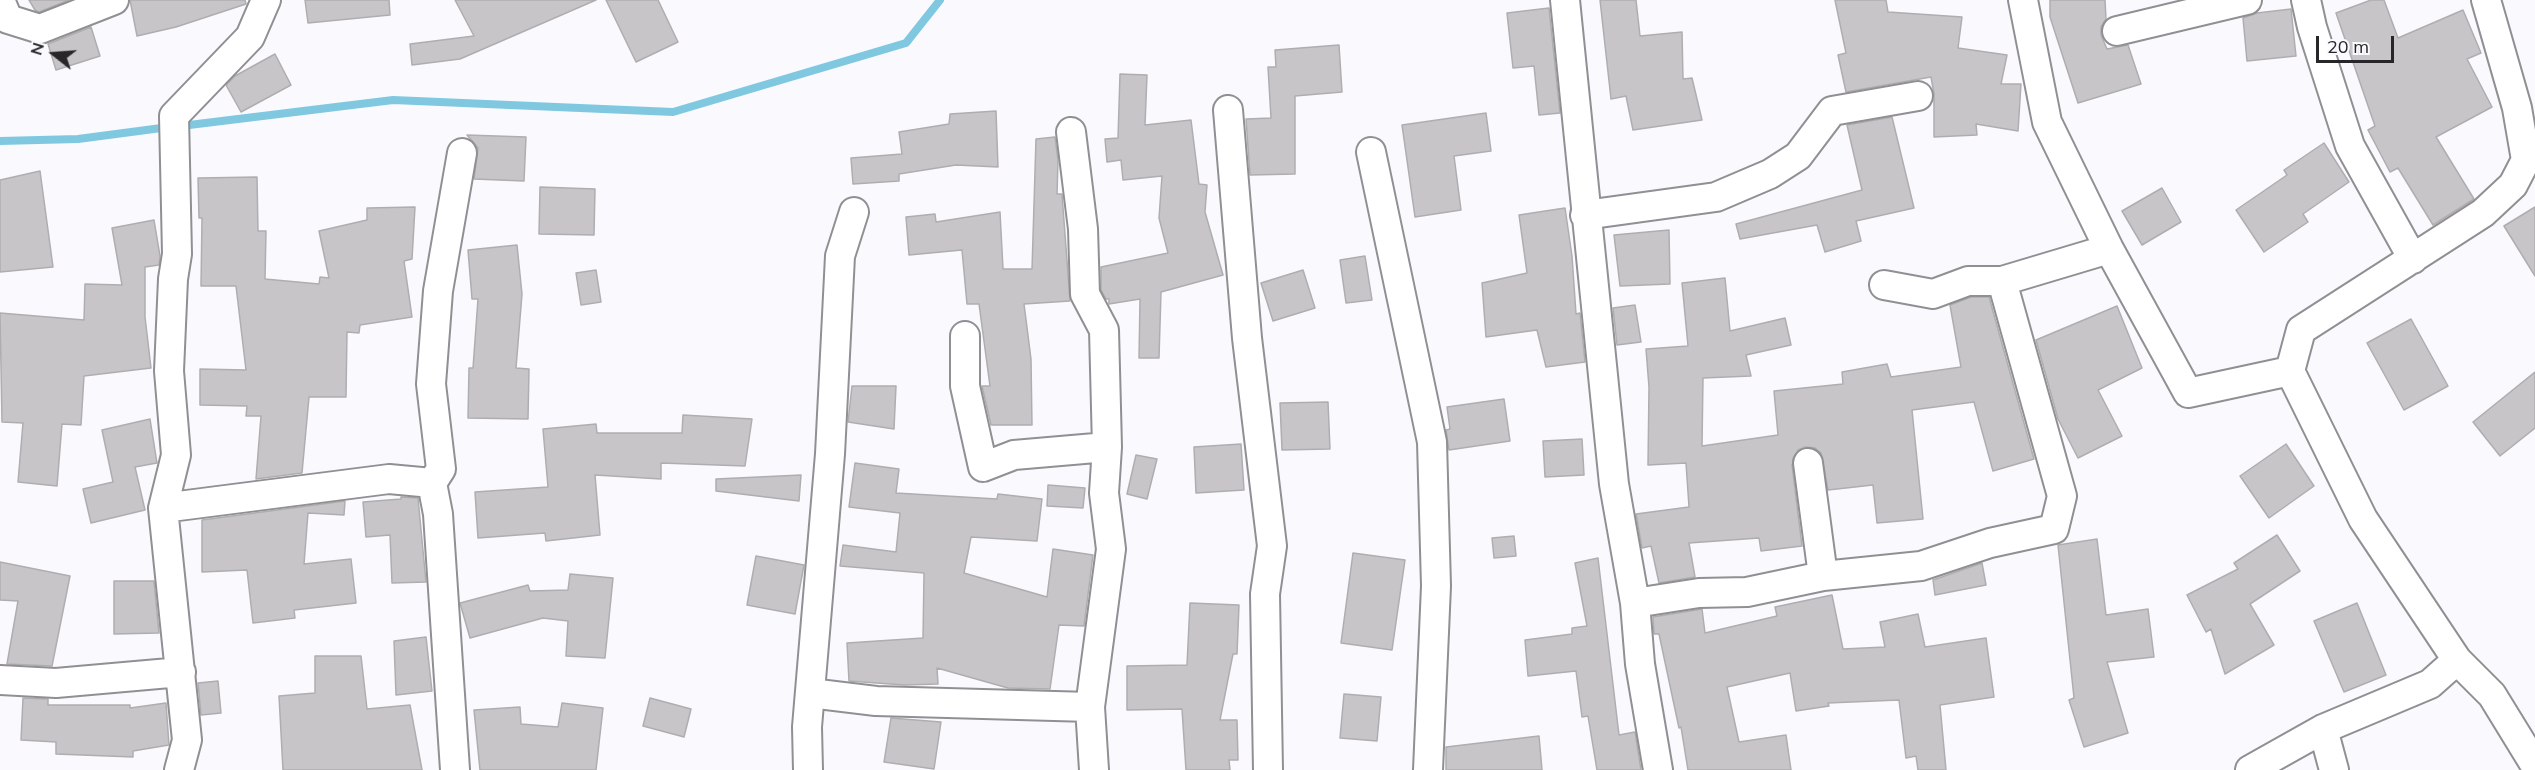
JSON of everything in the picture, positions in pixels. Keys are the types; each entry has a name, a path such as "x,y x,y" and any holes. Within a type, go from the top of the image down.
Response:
{"street":[{"path":"0,0 8,19 40,29 114,0"},
{"path":"179,770 187,740 164,508 176,455 169,371 173,279 177,254 174,116 250,37 266,0"},
{"path":"1565,0 1614,484 1635,603 1640,664 1658,770"},
{"path":"2023,0 2047,122 2109,249 2188,393 2290,370"},
{"path":"2117,31 2247,0"},
{"path":"2306,0 2312,27 2350,146 2413,259"},
{"path":"2486,0 2530,160 2513,185 2482,213 2301,330 2290,370 2362,519 2457,660 2492,695 2535,765"},
{"path":"1585,215 1716,197 1770,174 1798,156 1832,111 1918,96"},
{"path":"1228,110 1247,338 1272,546 1265,594 1268,770"},
{"path":"1071,132 1083,229 1085,294 1104,330 1107,447 1104,493 1111,549 1090,707 1094,770"},
{"path":"1371,152 1432,442 1436,586 1428,770"},
{"path":"454,770 438,514 432,483 441,469 431,384 438,291 462,153"},
{"path":"808,770 807,728 830,454 840,256 854,212"},
{"path":"1884,285 1933,294 1968,281 2002,281 2109,249"},
{"path":"1635,603 1699,593 1747,592 1823,576 1921,566 1990,543 2054,529 2062,496 2002,281"},
{"path":"965,336 965,386 983,467 1014,455 1107,447"},
{"path":"1808,463 1823,576"},
{"path":"164,508 389,479 432,483"},
{"path":"2250,770 2323,729 2430,684 2457,660"},
{"path":"0,680 56,682 181,672"},
{"path":"810,693 876,701 1090,707"},
{"path":"2323,729 2334,770"}],"building":[{"path":"29,0 69,0 39,12"},
{"path":"130,0 245,0 246,4 176,27 137,36"},
{"path":"305,0 389,0 390,15 308,23"},
{"path":"455,0 596,0 460,59 412,65 410,44 474,36"},
{"path":"606,0 658,0 678,42 636,62"},
{"path":"1600,0 1636,0 1640,36 1682,32 1683,79 1692,78 1702,120 1633,130 1626,96 1611,99"},
{"path":"1835,0 1886,0 1888,12 1962,17 1958,48 2007,55 2001,84 2021,84 2018,131 1976,124 1977,135 1934,137 1934,94 1931,77 1846,92 1838,55 1846,53"},
{"path":"2050,0 2105,0 2106,19 2101,27 2101,35 2107,49 2128,45 2141,84 2078,103 2050,17"},
{"path":"2371,0 2384,0 2398,38 2463,10 2481,53 2467,59 2492,107 2436,137 2474,199 2433,225 2398,168 2390,172 2368,130 2375,126 2336,13"},
{"path":"1549,8 1560,113 1539,115 1534,66 1513,68 1507,13"},
{"path":"2291,9 2296,56 2247,61 2243,18 2257,13"},
{"path":"91,27 100,56 56,70 48,44"},
{"path":"1339,45 1342,92 1295,96 1295,174 1250,175 1246,119 1271,118 1268,67 1276,67 1275,50"},
{"path":"275,54 291,85 241,112 226,85 235,76"},
{"path":"1120,74 1147,75 1145,125 1191,120 1199,184 1207,185 1205,212 1223,275 1161,292 1159,358 1139,358 1140,299 1109,304 1109,299 1106,299 1101,290 1101,267 1168,253 1159,218 1162,176 1123,180 1121,160 1107,162 1105,139 1118,138"},
{"path":"996,111 998,167 956,165 899,174 899,181 853,184 851,158 902,154 899,132 949,124 950,114"},
{"path":"1486,113 1491,151 1454,156 1461,210 1415,217 1402,125"},
{"path":"1892,117 1914,208 1856,221 1861,241 1825,252 1817,225 1740,239 1736,224 1862,190 1847,125"},
{"path":"467,135 526,137 524,181 474,179 478,148"},
{"path":"1055,137 1058,160 1057,194 1062,194 1070,301 1024,304 1031,359 1032,425 991,425 982,386 990,386 979,304 967,304 962,250 909,255 906,217 935,214 936,222 1000,212 1003,269 1032,269 1036,139"},
{"path":"2324,143 2349,182 2303,214 2308,222 2264,252 2236,210 2287,175 2284,170"},
{"path":"40,171 53,267 0,272 0,180"},
{"path":"257,177 258,231 266,231 265,279 319,284 320,277 329,278 319,231 367,220 367,208 415,207 412,259 404,261 412,317 360,325 359,333 347,332 346,397 309,397 302,473 256,479 261,416 246,416 247,406 200,405 200,369 246,370 236,286 201,286 202,218 199,218 198,178"},
{"path":"540,187 595,189 594,235 539,234"},
{"path":"2162,188 2181,222 2142,245 2122,211"},
{"path":"2535,207 2535,276 2504,226"},
{"path":"1565,208 1572,256 1576,314 1580,313 1585,362 1546,367 1537,330 1486,337 1482,283 1527,273 1519,215"},
{"path":"154,220 160,256 159,265 145,267 145,317 151,368 84,376 81,425 62,424 57,486 18,482 23,423 2,422 0,313 84,320 85,284 122,285 112,228"},
{"path":"1669,230 1670,284 1620,286 1614,235"},
{"path":"517,245 522,294 516,368 529,369 528,419 468,418 469,368 473,368 478,299 472,299 468,250"},
{"path":"1365,256 1372,300 1346,303 1340,260"},
{"path":"596,270 601,302 581,305 576,273"},
{"path":"1303,270 1315,308 1273,321 1261,283"},
{"path":"1725,278 1730,331 1785,318 1791,345 1746,355 1751,376 1703,378 1702,446 1778,435 1774,391 1843,384 1842,372 1887,364 1891,377 1961,367 1950,305 1971,297 1989,297 2034,459 1993,471 1974,402 1912,410 1923,519 1877,523 1873,485 1828,490 1821,453 1815,448 1805,447 1798,450 1792,465 1802,546 1761,551 1759,538 1689,543 1695,577 1659,583 1651,546 1642,548 1636,514 1689,507 1686,463 1648,465 1649,387 1646,349 1688,346 1682,283"},
{"path":"1635,305 1641,342 1617,345 1613,308"},
{"path":"2117,306 2142,368 2098,390 2122,436 2078,458 2058,419 2036,340"},
{"path":"2411,319 2448,386 2404,410 2367,343"},
{"path":"2535,372 2535,428 2500,456 2473,422"},
{"path":"852,386 896,386 894,429 848,422"},
{"path":"1504,399 1510,441 1449,450 1446,430 1450,429 1447,407"},
{"path":"1328,402 1330,449 1282,450 1280,403"},
{"path":"683,415 752,419 745,466 661,463 661,479 595,475 600,535 546,541 545,533 478,538 475,492 548,487 543,429 596,424 597,433 682,433"},
{"path":"150,419 157,463 135,467 145,510 91,523 83,489 113,482 102,430"},
{"path":"1582,439 1584,475 1545,477 1543,441"},
{"path":"1241,444 1244,490 1196,493 1194,447"},
{"path":"2286,444 2314,486 2269,518 2240,476"},
{"path":"1136,455 1157,459 1147,499 1127,494"},
{"path":"855,463 899,469 896,493 997,499 998,494 1042,499 1037,541 971,537 964,573 1047,597 1053,549 1093,555 1084,626 1059,625 1050,689 1008,688 937,668 938,684 904,685 849,681 847,643 923,638 924,573 840,566 843,545 896,552 900,513 849,507"},
{"path":"801,475 799,501 716,491 716,479"},
{"path":"1048,485 1085,488 1083,508 1047,506"},
{"path":"401,497 418,498 426,582 392,583 390,535 366,537 363,502 401,499"},
{"path":"345,501 344,515 308,513 304,564 351,559 356,603 294,610 295,618 253,623 247,570 202,572 202,520"},
{"path":"2277,535 2300,571 2250,604 2274,645 2225,674 2211,629 2206,632 2187,595 2238,569 2234,563"},
{"path":"1514,536 1516,556 1494,558 1492,538"},
{"path":"2097,539 2106,615 2148,609 2154,657 2107,662 2128,733 2084,747 2069,700 2074,698 2058,545"},
{"path":"1353,553 1405,560 1392,650 1341,643"},
{"path":"756,556 804,565 795,614 747,605"},
{"path":"1598,558 1619,735 1635,732 1641,770 1597,770 1588,716 1582,717 1576,671 1528,676 1525,640 1572,634 1572,628 1587,626 1575,563"},
{"path":"0,562 70,576 52,666 7,664 18,601 0,600"},
{"path":"1982,563 1986,585 1935,595 1933,580"},
{"path":"570,574 613,578 605,658 566,656 568,621 543,618 470,638 460,603 528,585 530,591 568,590"},
{"path":"114,581 154,581 159,633 114,634"},
{"path":"1832,595 1843,649 1885,647 1880,622 1918,614 1925,647 1986,638 1994,697 1940,705 1946,770 1918,770 1916,756 1906,758 1899,700 1828,703 1829,706 1796,711 1790,673 1727,687 1739,742 1786,735 1791,770 1688,770 1681,727 1679,728 1659,634 1654,634 1653,617 1702,609 1705,633 1777,616 1775,607"},
{"path":"1190,603 1239,605 1237,654 1233,654 1220,720 1237,720 1238,760 1229,760 1230,770 1186,770 1182,709 1127,710 1127,666 1187,665"},
{"path":"2357,603 2386,675 2344,692 2314,621"},
{"path":"426,637 432,691 396,695 394,641"},
{"path":"315,656 361,656 367,709 410,705 422,770 283,770 279,696 315,693"},
{"path":"218,681 221,713 201,715 198,683"},
{"path":"1344,694 1381,697 1377,741 1340,738"},
{"path":"23,698 48,699 48,705 130,705 130,708 166,703 169,745 133,751 133,757 56,754 56,742 21,740"},
{"path":"650,698 691,709 684,737 643,726"},
{"path":"562,703 603,708 596,770 480,770 474,710 520,707 521,724 558,727"},
{"path":"891,718 941,722 934,769 884,762"},
{"path":"1539,736 1542,770 1446,770 1446,747"}],"waterway":[{"path":"181,126 393,100 673,112 906,43 940,0"},
{"path":"0,141 78,139 169,127"}]}
